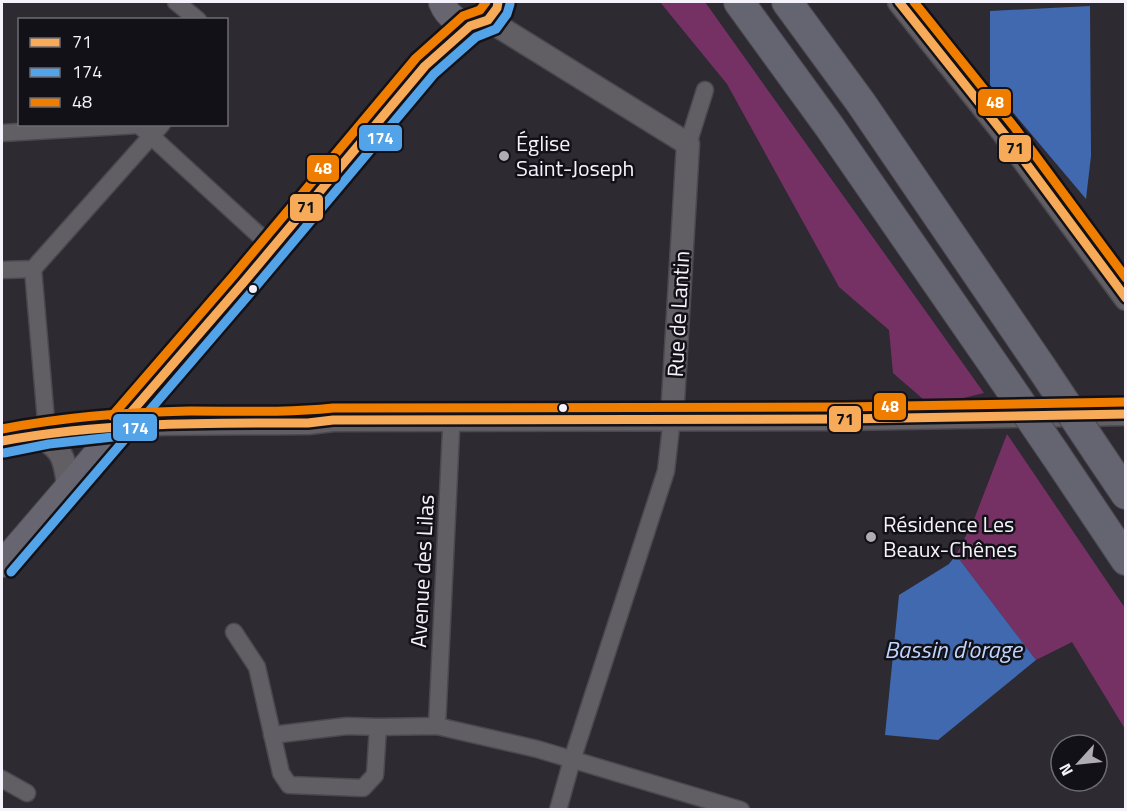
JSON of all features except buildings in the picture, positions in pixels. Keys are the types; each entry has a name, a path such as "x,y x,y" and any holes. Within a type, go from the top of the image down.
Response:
{"highway":[{"path":"739,2 829,126 1055,454 1125,560"},
{"path":"787,2 861,103 1125,494"}],"main road":[{"path":"442,2 452,19 459,24 485,16 688,144"},
{"path":"425,66 442,28 442,2"},
{"path":"899,2 1005,135 1125,299"},
{"path":"2,564 425,66 485,16"},
{"name":"Rue de Lantin","path":"672,418 688,144"},
{"path":"154,386 157,414 163,423"},
{"path":"2,441 40,433 121,424 1125,414"},
{"path":"40,433 62,454 68,486"}],"street":[{"path":"176,2 196,18"},
{"path":"688,144 705,90"},
{"path":"2,133 140,126 157,130 273,247"},
{"path":"40,433 33,269 157,130"},
{"path":"2,270 33,269"},
{"name":"Rue de Lantin","path":"558,810 572,760 666,471 672,418"},
{"name":"Avenue des Lilas","path":"437,726 451,431 449,419"},
{"path":"234,632 257,668 281,773 289,785 363,788 375,775 378,727"},
{"path":"272,735 347,726 437,726 537,749 741,810"},
{"path":"2,779 27,793"}],"shaded area":[{"path":"660,2 705,2 984,393 931,406 893,373 889,330 839,287 727,84"},
{"path":"1007,434 1125,608 1125,729 1072,642 1036,660 956,555 973,522"}],"water":[{"path":"1090,6 1091,156 1086,199 990,85 990,11"},
{"name":"Bassin d'orage","path":"956,555 1036,660 938,740 885,735 899,595 949,564"}],"transit line":[{"name":"48","path":"112,416 416,58 463,16 480,10 486,2"},
{"name":"71","path":"121,424 425,66 470,26 488,20 497,8 498,2"},
{"name":"71","path":"899,2 1005,135 1126,298"},
{"name":"48","path":"914,2 1015,128 1126,278"},
{"name":"174","path":"11,572 434,74 476,37 496,29 507,14 510,4"},
{"name":"48","path":"2,429 72,418 190,411 279,411 333,408 844,407 1126,402"},
{"name":"71","path":"2,441 116,427 308,423 333,420 844,419 1126,414"},
{"name":"174","path":"4,453 49,444 122,436"}],"place":[{"name":"Église Saint-Joseph","path":"504,156"},
{"name":"Résidence Les Beaux-Chênes","path":"871,537"}]}
